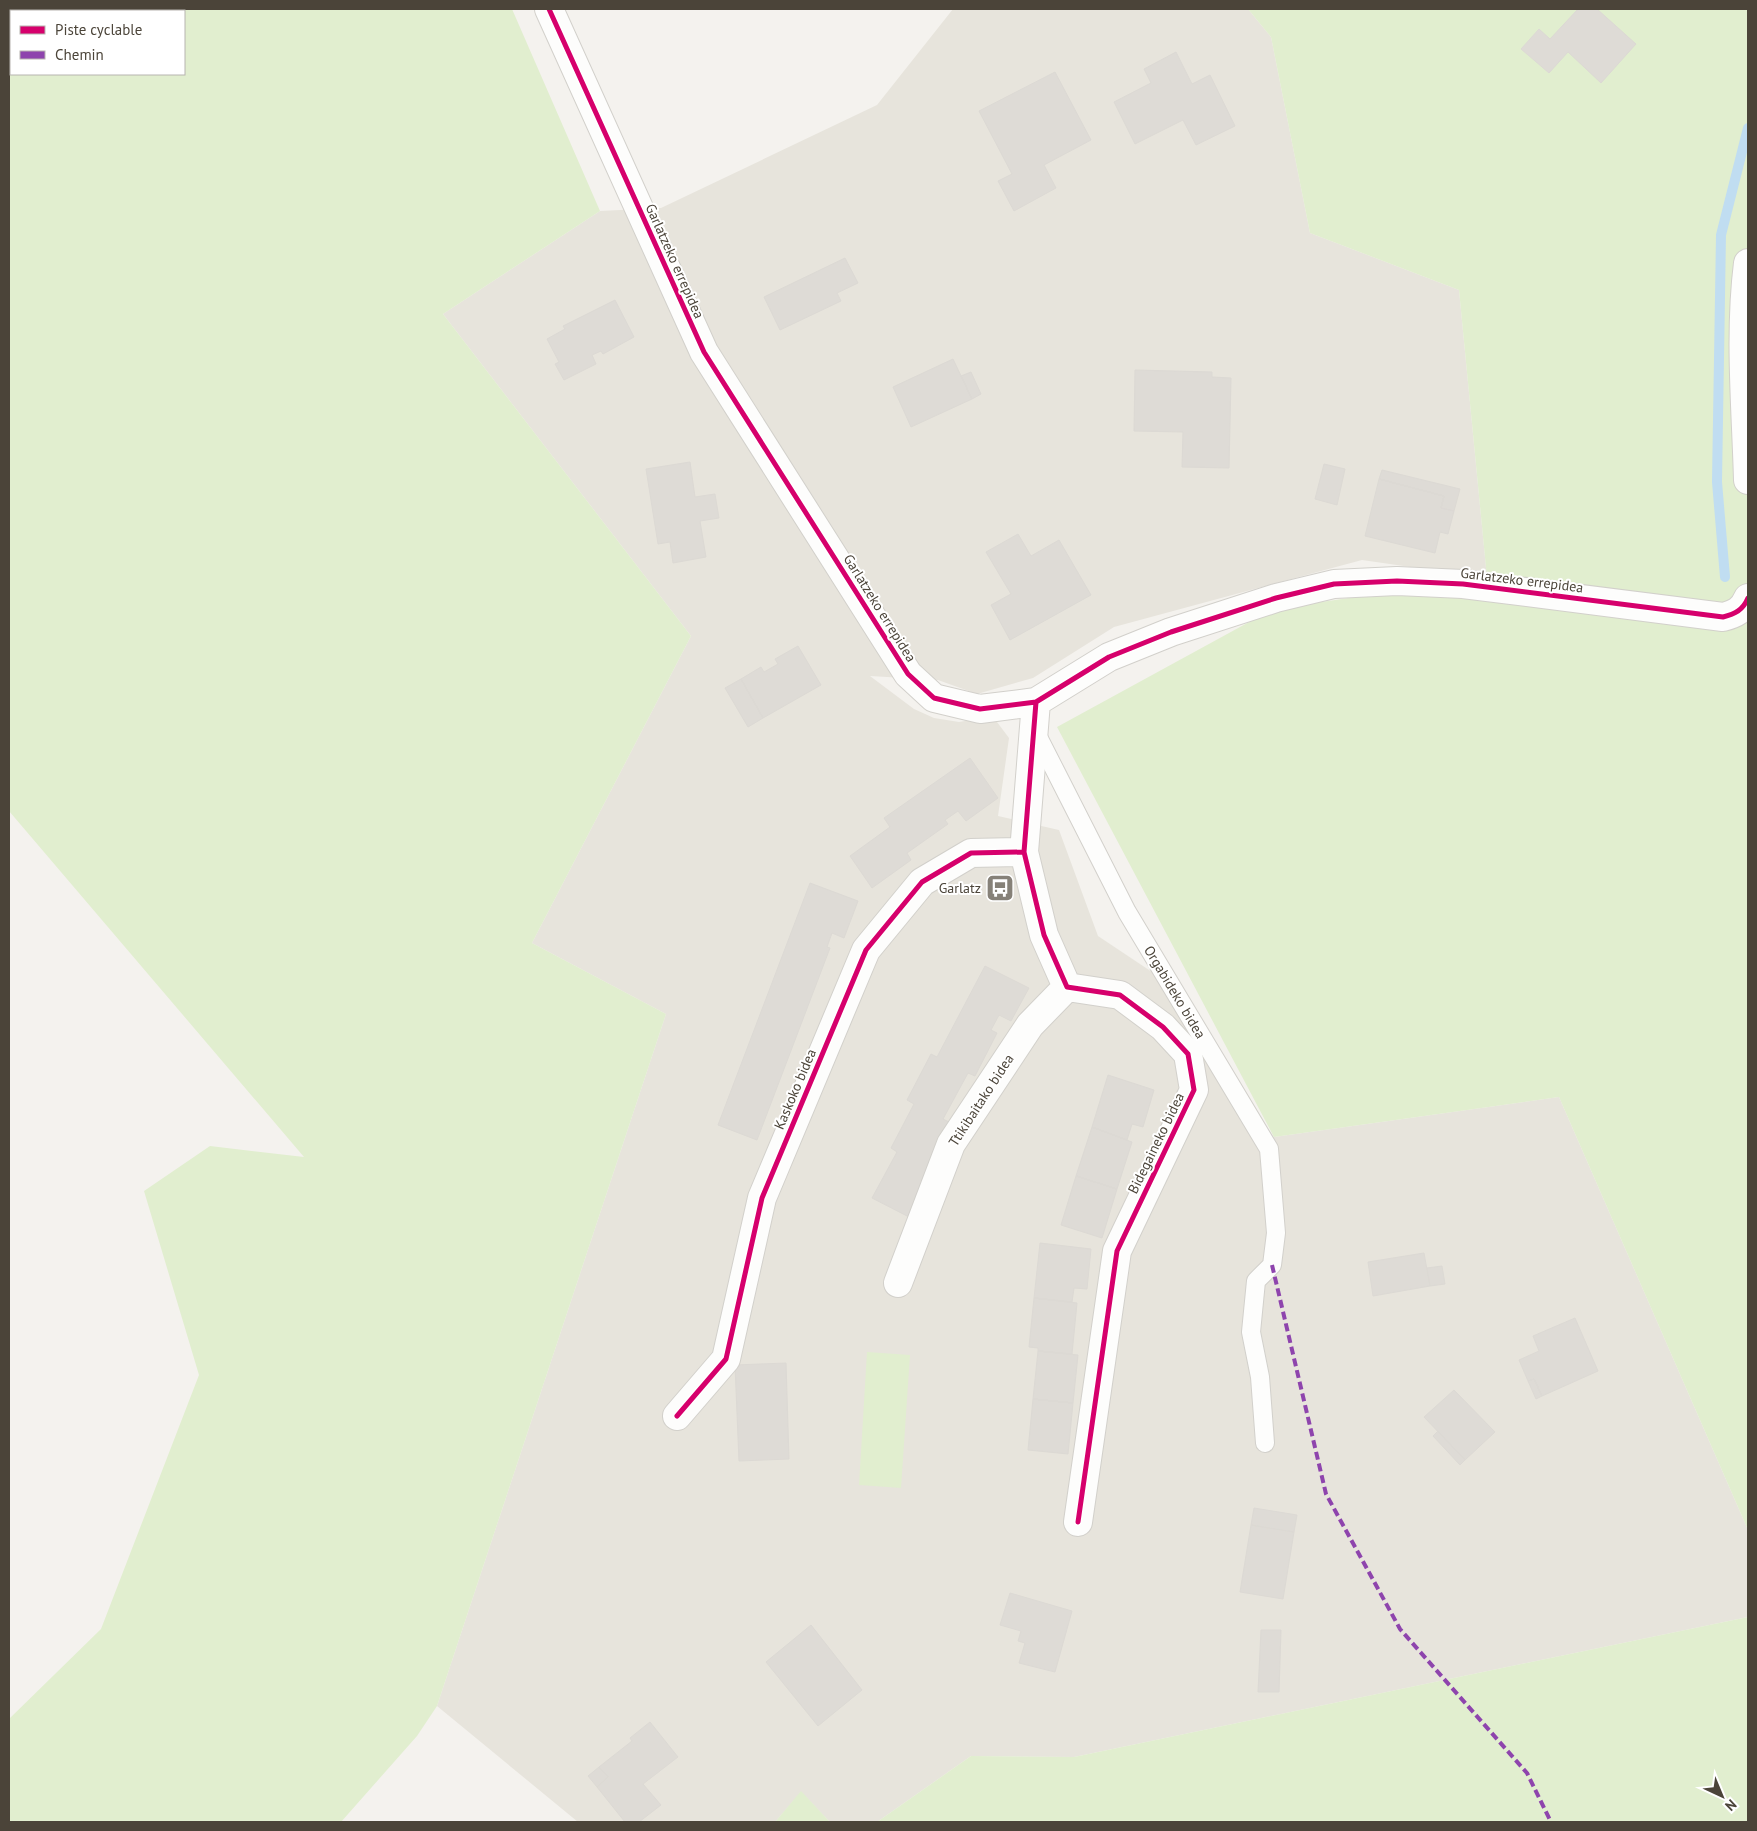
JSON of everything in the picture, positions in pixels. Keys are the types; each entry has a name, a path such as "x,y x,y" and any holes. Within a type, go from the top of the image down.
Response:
{"street":[{"name":"Garlatzeko errepidea","path":"549,9 704,352 908,674 934,698 980,709 1036,702 1109,656 1171,632 1276,598 1334,584 1397,581 1463,584 1723,617 1735,614 1745,606 1748,598"},
{"path":"1748,263 1745,289 1744,351 1748,480"},
{"path":"1036,702 1024,852 1044,935 1067,988"},
{"name":"Kaskoko bidea","path":"677,1416 726,1359 762,1198 866,950 922,882 971,853 1024,852"},
{"name":"Ttikibaitako bidea","path":"898,1283 952,1144 1030,1025 1067,988"},
{"name":"Bidegaineko bidea","path":"1067,988 1120,995 1162,1027 1188,1054 1194,1090 1117,1250 1078,1522"}],"lane":[{"name":"Orgabideko bidea","path":"1034,729 1128,912 1269,1149 1276,1233 1272,1264 1256,1280 1251,1332 1260,1377 1265,1443"}],"shaded area":[{"path":"953,9 1248,9 1271,37 1310,233 1459,290 1487,578 1362,560 1114,627 1033,678 977,694 938,680 870,676 914,709 934,718 959,722 994,718 1009,738 998,816 1059,830 1098,936 1155,974 1274,1137 1559,1097 1748,1530 1748,1617 1074,1757 971,1756 877,1822 830,1822 801,1792 775,1822 578,1822 437,1706 666,1014 532,943 691,636 443,314 600,211 661,208 877,105"}],"green space":[{"path":"9,9 512,9 600,211 443,314 691,636 532,943 666,1014 437,1706 417,1736 341,1822 9,1822 9,1719 101,1629 199,1375 144,1191 210,1146 304,1157 9,811"},
{"path":"1248,9 1748,9 1748,1530 1559,1097 1274,1137 1057,727 1273,609 1487,578 1459,290 1310,233 1271,37"},
{"path":"867,1352 910,1355 901,1488 859,1485"},
{"path":"1748,1617 1748,1822 877,1822 971,1756 1074,1757"},
{"path":"801,1791 830,1822 775,1822"}],"building":[{"path":"1578,9 1597,9 1636,44 1601,83 1568,52 1549,73 1521,49 1539,29 1550,39"},
{"path":"1176,52 1192,84 1210,75 1235,126 1196,145 1183,120 1135,144 1114,102 1151,83 1144,69"},
{"path":"1055,72 1091,140 1044,165 1056,188 1014,211 998,181 1012,174 979,111"},
{"path":"845,258 858,283 837,293 841,301 780,330 764,297"},
{"path":"615,300 634,337 603,354 601,351 592,355 596,364 564,380 555,364 559,362 547,339 565,329 563,326"},
{"path":"953,359 972,399 911,427 893,387"},
{"path":"1135,370 1212,372 1212,377 1231,378 1229,468 1182,467 1183,432 1134,431"},
{"path":"971,372 981,394 972,399 961,376"},
{"path":"690,462 695,497 715,494 719,518 700,521 706,557 673,563 670,542 658,544 646,469"},
{"path":"1324,464 1345,469 1337,505 1315,499"},
{"path":"1382,470 1460,489 1454,511 1441,508 1444,496 1379,479"},
{"path":"1379,479 1444,496 1441,508 1454,511 1448,534 1440,532 1435,553 1365,536"},
{"path":"1018,534 1031,556 1059,540 1091,595 1010,640 991,605 1011,594 986,552"},
{"path":"798,646 821,685 763,718 741,679 761,667 764,672 778,664 775,659"},
{"path":"741,679 763,718 748,727 725,688"},
{"path":"970,758 998,798 966,821 958,811 945,820 948,824 907,853 911,860 872,888 850,856 890,827 884,818"},
{"path":"810,883 858,901 844,938 832,933 827,947 830,948 757,1140 718,1125"},
{"path":"985,966 1029,988 1011,1021 999,1015 991,1030 997,1033 975,1076 968,1073 943,1119 951,1123 911,1218 872,1198 897,1152 891,1148 914,1104 907,1100 931,1054 937,1057"},
{"path":"1108,1075 1154,1090 1143,1127 1132,1124 1127,1140 1092,1127"},
{"path":"1092,1127 1132,1142 1117,1189 1076,1176"},
{"path":"1076,1176 1117,1189 1102,1238 1061,1225"},
{"path":"1040,1243 1091,1249 1087,1289 1074,1288 1072,1302 1034,1298"},
{"path":"1424,1253 1430,1286 1373,1296 1368,1262"},
{"path":"1442,1266 1445,1284 1430,1286 1427,1268"},
{"path":"1034,1298 1077,1303 1072,1354 1038,1351 1038,1348 1029,1347"},
{"path":"1575,1318 1598,1371 1542,1396 1534,1379 1528,1381 1519,1360 1539,1351 1533,1336"},
{"path":"1038,1351 1078,1355 1073,1403 1033,1399"},
{"path":"786,1363 789,1459 739,1461 735,1365"},
{"path":"1534,1379 1542,1396 1536,1399 1528,1381"},
{"path":"1454,1390 1495,1432 1465,1460 1424,1417"},
{"path":"1033,1399 1073,1403 1068,1454 1028,1450"},
{"path":"1438,1431 1465,1460 1460,1465 1433,1436"},
{"path":"1254,1508 1297,1515 1294,1532 1251,1525"},
{"path":"1251,1525 1294,1532 1283,1599 1240,1592"},
{"path":"1010,1593 1072,1611 1055,1672 1019,1663 1025,1643 1018,1641 1021,1631 1000,1625"},
{"path":"811,1625 862,1690 818,1726 766,1662"},
{"path":"1261,1630 1281,1630 1279,1692 1258,1692"},
{"path":"650,1722 678,1757 643,1784 661,1805 639,1822 625,1822 597,1787 608,1777 599,1767 632,1741 630,1738"},
{"path":"599,1767 608,1777 597,1787 588,1776"}],"waterway":[{"path":"1725,577 1717,482 1721,235 1748,128"}],"marked path":[{"path":"1272,1265 1326,1494 1400,1629 1527,1773 1551,1822"}],"cycle path":[{"path":"549,9 704,352 908,674 934,698 980,709 1036,702 1109,657 1171,632 1276,598 1334,584 1397,581 1463,584 1723,617 1738,611 1744,606 1748,598"},
{"path":"1036,702 1024,852 1044,935 1067,987 1120,995 1163,1027 1188,1054 1194,1090 1117,1251 1078,1522"},
{"path":"677,1416 726,1359 762,1198 866,950 922,882 971,853 1024,852"}],"place":[{"name":"Garlatz","path":"1000,888"}]}
